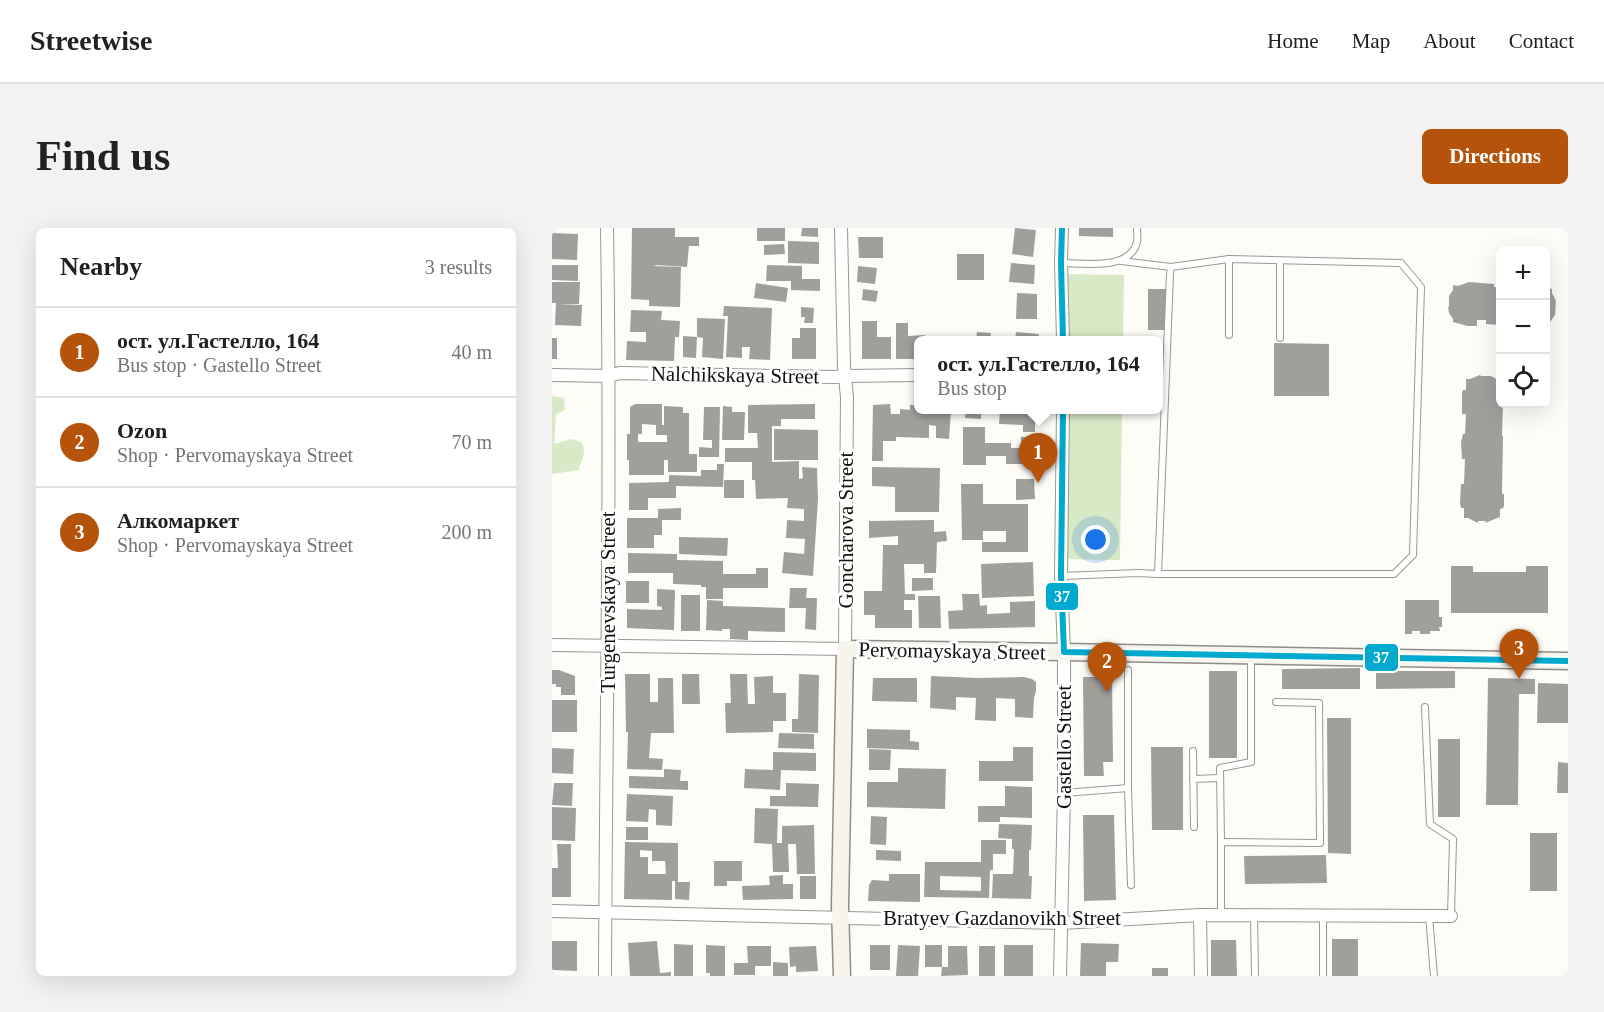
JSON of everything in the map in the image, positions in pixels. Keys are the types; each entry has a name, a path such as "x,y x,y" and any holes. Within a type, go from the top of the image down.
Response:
{"street":[{"name":"Turgenevskaya Street","path":"604,976 609,646 607,228"},
{"name":"Goncharova Street","path":"841,228 847,397 842,976"},
{"path":"1062,228 1063,336"},
{"name":"Nalchikskaya Street","path":"552,375 609,376 620,373 835,377 914,375"},
{"name":"Gastello Street","path":"1060,976 1064,793 1064,652 1061,576 1063,414"},
{"name":"Pervomayskaya Street","path":"552,645 1568,661"},
{"name":"Bratyev Gazdanovikh Street","path":"552,911 1062,923 1200,915 1451,915"},
{"path":"1200,915 1201,976"}],"lane":[{"path":"1121,261 1132,253 1137,242 1137,228"},
{"path":"1061,263 1121,261 1171,267 1229,259 1401,263 1421,287 1413,555 1394,574 1138,573 1061,576"},
{"path":"1229,259 1229,335"},
{"path":"1280,261 1280,338"},
{"path":"1158,574 1171,267"},
{"path":"1221,915 1220,768 1251,762 1251,655"},
{"path":"1128,670 1131,885"},
{"path":"1221,842 1320,843 1319,703 1276,702"},
{"path":"1425,707 1430,824 1453,839 1451,915"},
{"path":"1193,751 1194,827"},
{"path":"1194,779 1220,778"},
{"path":"1064,793 1128,788"},
{"path":"1254,915 1255,976"},
{"path":"1323,915 1323,976"},
{"path":"1429,916 1434,976"}],"green space":[{"path":"1064,274 1124,275 1123,336 1063,336"},
{"path":"552,396 564,398 565,410 556,414 554,444 571,439 581,442 584,453 579,470 552,474"},
{"path":"1062,414 1122,414 1120,560 1060,559"}],"building":[{"path":"632,228 675,228 675,237 699,237 699,246 689,246 687,267 654,266 681,267 680,307 649,306 649,300 631,299"},
{"path":"757,228 785,228 785,241 757,241"},
{"path":"802,228 818,228 818,237 801,236"},
{"path":"1015,228 1036,230 1033,257 1012,254"},
{"path":"1079,228 1113,228 1113,237 1079,236"},
{"path":"552,233 578,234 577,260 552,259"},
{"path":"858,237 883,237 883,258 859,258"},
{"path":"788,241 819,242 819,264 788,263"},
{"path":"784,244 785,254 764,255 764,245"},
{"path":"957,254 984,254 984,280 957,280"},
{"path":"1011,263 1035,265 1034,284 1009,282"},
{"path":"552,265 578,265 578,281 552,280"},
{"path":"767,265 802,266 802,279 820,279 820,291 791,290 791,281 766,281"},
{"path":"858,266 877,268 875,284 857,282"},
{"path":"552,282 580,282 579,304 558,304 582,305 581,326 555,325 556,303 552,303"},
{"path":"1469,282 1494,284 1496,287 1496,325 1486,324 1486,320 1477,320 1477,326 1453,322 1448,307 1449,296 1453,285 1458,286"},
{"path":"756,283 788,288 786,302 754,298"},
{"path":"1550,288 1556,301 1555,315 1550,322"},
{"path":"863,289 878,291 876,302 862,300"},
{"path":"1148,289 1166,289 1166,330 1148,330"},
{"path":"1017,293 1037,294 1037,319 1016,319"},
{"path":"724,306 772,308 770,360 749,359 750,347 742,347 742,358 726,357 728,316 723,316"},
{"path":"801,307 814,308 813,323 804,323 805,317 801,317"},
{"path":"631,310 662,311 661,320 680,321 679,337 675,337 674,361 626,360 627,341 646,342 646,332 630,332"},
{"path":"697,318 725,319 723,359 702,357 703,338 697,337"},
{"path":"862,321 877,321 877,337 891,337 891,359 862,359"},
{"path":"896,323 908,323 908,336 925,335 925,336 914,336 914,359 896,359"},
{"path":"800,328 816,328 816,359 792,359 792,338 800,338"},
{"path":"977,332 991,333 991,336 976,336"},
{"path":"1016,332 1039,334 1039,336 1016,336"},
{"path":"683,336 697,337 696,358 683,357"},
{"path":"552,338 557,338 557,359 552,359"},
{"path":"1274,343 1329,344 1329,396 1274,396"},
{"path":"1480,375 1496,379 1496,408 1503,408 1502,494 1504,494 1504,506 1500,509 1500,517 1485,523 1486,521 1478,521 1478,523 1464,518 1464,508 1461,508 1460,503 1461,484 1464,484 1465,459 1462,459 1461,442 1465,434 1466,414 1462,414 1462,393 1466,390 1466,379"},
{"path":"635,404 662,404 662,425 664,425 664,406 683,407 683,413 689,413 689,454 697,454 697,472 668,472 668,460 664,460 664,475 629,475 627,434 630,434 630,407","holes":["642,424 656,425 656,435 667,435 667,442 638,442 638,434 642,434"]},
{"path":"815,404 815,419 781,419 781,426 772,426 772,462 799,461 799,479 803,478 802,467 817,468 818,499 813,576 782,573 784,552 804,554 805,539 786,538 787,520 804,521 804,509 787,508 788,498 756,499 755,480 752,480 752,462 725,462 725,448 758,448 757,433 748,433 748,405"},
{"path":"890,404 891,414 900,414 900,409 910,410 910,405 914,405 914,414 951,414 949,439 936,438 936,426 929,425 929,438 896,437 896,441 883,441 883,461 872,461 873,405"},
{"path":"723,406 732,407 732,412 745,412 744,440 722,440"},
{"path":"704,407 720,407 719,457 699,457 699,447 712,448 712,440 703,440"},
{"path":"966,414 981,414 981,419 965,418"},
{"path":"1000,414 1035,414 1035,432 1023,432 1023,425 999,424"},
{"path":"963,427 985,427 985,443 1011,443 1011,448 1021,448 1021,437 1034,437 1035,464 1006,464 1006,456 986,456 986,465 963,465"},
{"path":"774,429 818,430 818,460 774,460"},
{"path":"717,464 724,464 723,487 676,486 676,498 648,498 648,510 629,510 629,483 669,482 669,475 701,476 701,470 717,470"},
{"path":"872,467 940,468 939,512 895,512 895,487 872,486"},
{"path":"1016,479 1034,479 1035,499 1016,500"},
{"path":"724,480 744,480 744,498 724,498"},
{"path":"961,484 983,484 983,504 1028,504 1028,552 982,552 982,542 1006,542 1006,531 983,531 983,540 962,540"},
{"path":"681,508 681,520 662,520 662,535 654,535 654,548 627,548 627,518 658,518 658,509"},
{"path":"934,520 934,532 946,531 947,541 937,542 936,573 924,573 924,564 904,564 905,594 915,594 915,600 904,600 904,610 912,610 912,628 875,628 875,615 864,615 864,591 882,591 883,545 898,545 898,536 869,538 869,521"},
{"path":"679,537 728,538 727,556 679,554"},
{"path":"628,553 677,554 677,560 723,561 723,574 756,574 756,568 768,568 768,588 723,588 723,599 706,599 706,587 673,584 673,573 628,573"},
{"path":"1033,562 1034,596 982,598 981,564"},
{"path":"1451,566 1473,566 1473,572 1526,572 1526,566 1548,566 1548,613 1451,613"},
{"path":"912,578 933,578 933,590 912,591"},
{"path":"626,581 649,581 649,603 626,603"},
{"path":"790,588 807,588 806,598 817,598 816,630 805,629 806,608 789,608"},
{"path":"657,589 675,590 674,630 627,628 627,609 662,610 662,607 657,606"},
{"path":"962,594 979,594 980,606 987,605 987,614 1010,613 1010,602 1035,601 1035,627 949,629 948,611 963,610"},
{"path":"681,595 700,595 700,631 681,631"},
{"path":"918,596 940,596 941,628 919,628"},
{"path":"707,600 723,601 723,606 785,608 785,632 748,631 748,640 730,639 730,629 706,630"},
{"path":"1405,600 1439,600 1439,617 1442,617 1440,631 1420,634 1420,631 1412,631 1412,634 1405,634"},
{"path":"1360,668 1360,689 1282,689 1282,669"},
{"path":"552,670 575,676 575,695 561,695 561,687 552,684"},
{"path":"1209,671 1237,671 1237,758 1209,758"},
{"path":"1376,671 1455,671 1455,688 1376,689"},
{"path":"625,674 650,674 650,702 658,702 658,678 673,678 674,733 651,733 649,758 663,759 662,770 627,769"},
{"path":"682,674 699,674 700,704 682,704"},
{"path":"730,674 747,674 748,704 755,704 754,677 773,676 773,693 786,693 786,721 773,721 773,732 726,733 725,703 731,703"},
{"path":"799,674 819,675 818,733 792,732 792,719 798,719"},
{"path":"931,676 1032,679 1036,682 1033,718 1015,717 1015,699 996,698 996,721 975,720 976,698 956,697 956,710 930,708"},
{"path":"1083,677 1112,677 1113,762 1103,762 1104,776 1084,776"},
{"path":"873,678 917,678 917,702 872,701"},
{"path":"1488,678 1535,679 1535,694 1519,694 1518,805 1486,805"},
{"path":"1538,683 1568,684 1568,723 1537,723"},
{"path":"552,700 577,700 577,732 552,732"},
{"path":"1327,718 1351,718 1351,854 1328,853"},
{"path":"867,729 910,730 910,741 919,742 919,750 867,748"},
{"path":"779,733 814,734 814,749 778,748"},
{"path":"1438,739 1460,739 1460,817 1438,817"},
{"path":"1013,747 1033,747 1033,781 979,781 979,761 1013,761"},
{"path":"1151,747 1183,747 1183,830 1152,830"},
{"path":"552,748 574,749 573,774 552,773"},
{"path":"869,749 891,750 890,770 869,770"},
{"path":"773,752 816,753 816,771 781,770 780,790 744,788 745,769 773,770"},
{"path":"1558,762 1568,763 1568,793 1557,793"},
{"path":"898,768 946,769 945,809 867,807 867,782 898,782"},
{"path":"664,769 681,770 680,781 688,781 688,790 629,788 629,776 664,777"},
{"path":"554,783 573,783 572,806 552,805"},
{"path":"786,783 819,784 818,807 770,806 770,796 786,796"},
{"path":"1005,786 1032,787 1032,818 1000,817 1000,822 978,822 978,806 1005,806"},
{"path":"627,794 673,796 672,826 656,825 656,810 649,809 648,822 626,821"},
{"path":"552,807 576,808 575,841 552,840"},
{"path":"755,808 778,809 777,843 782,843 782,826 814,825 815,874 797,874 796,844 788,844 789,872 773,872 772,844 754,843"},
{"path":"1083,815 1114,815 1116,900 1084,901"},
{"path":"871,816 887,817 886,845 870,844"},
{"path":"999,824 1032,825 1031,850 1029,850 1029,876 1032,876 1031,899 992,898 993,874 1013,874 1012,839 998,838"},
{"path":"626,827 648,827 648,840 626,840"},
{"path":"1530,833 1557,833 1557,891 1530,891"},
{"path":"981,840 1006,840 1006,854 993,854 989,898 924,897 925,862 981,862","holes":["940,876 981,877 981,891 940,890"]},
{"path":"625,842 678,843 678,882 690,882 689,900 675,899 675,881 672,881 672,900 624,899","holes":["640,850 652,851 652,861 665,861 666,874 648,874 648,857 640,857"]},
{"path":"557,844 571,844 571,897 552,897 552,868 558,868"},
{"path":"876,850 901,851 901,861 876,860"},
{"path":"1326,855 1327,883 1245,884 1244,856"},
{"path":"714,861 742,861 742,881 727,881 727,886 714,886"},
{"path":"889,874 920,874 920,902 868,901 869,885 872,880 889,881"},
{"path":"783,875 783,884 793,884 793,899 743,900 742,886 770,885 769,876"},
{"path":"800,876 816,876 816,899 800,899"},
{"path":"1332,939 1358,939 1358,976 1332,976"},
{"path":"1211,940 1236,940 1237,976 1211,976"},
{"path":"552,941 577,941 577,971 552,970"},
{"path":"657,941 660,973 671,972 671,976 630,976 628,943"},
{"path":"1081,943 1119,944 1118,962 1106,962 1106,976 1080,976"},
{"path":"674,944 693,945 693,976 674,976"},
{"path":"706,945 725,946 725,976 710,976 710,973 706,973"},
{"path":"870,945 890,945 890,970 870,970"},
{"path":"898,945 920,946 918,976 896,976"},
{"path":"925,945 942,945 942,967 925,967"},
{"path":"1004,945 1033,945 1033,976 1004,976"},
{"path":"747,946 771,946 771,966 755,966 755,975 734,975 734,963 748,963"},
{"path":"816,946 818,971 796,972 796,966 790,967 789,947"},
{"path":"948,946 967,946 968,975 941,976 942,967 948,967"},
{"path":"979,946 995,946 995,976 979,976"},
{"path":"773,962 788,963 788,976 773,976"},
{"path":"1152,968 1168,968 1168,976 1152,976"}],"transit line":[{"name":"37","path":"1062,228 1063,336"},
{"name":"37","path":"1063,414 1061,576 1064,652 1568,661"}],"place":[{"name":"ост. ул.Гастелло, 164","path":"1038,483"},
{"name":"Алкомаркет","path":"1519,679"},
{"name":"Ozon","path":"1107,692"}]}
